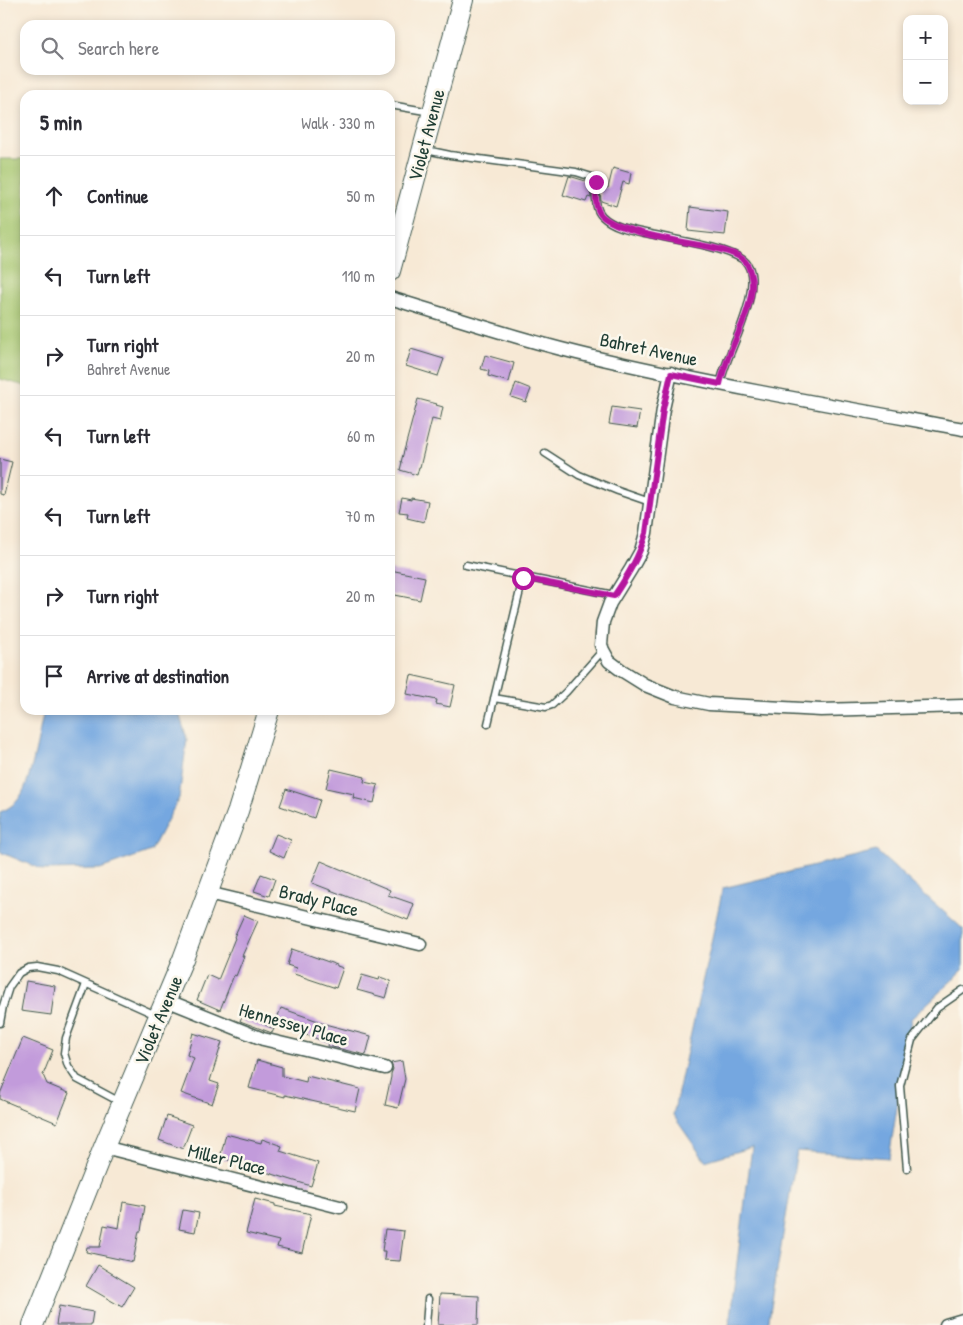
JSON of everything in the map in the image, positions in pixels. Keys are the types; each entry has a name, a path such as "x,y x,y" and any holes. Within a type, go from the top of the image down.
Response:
{"main road":[{"name":"Violet Avenue","path":"395,234 422,150 462,0"},
{"name":"Violet Avenue","path":"33,1325 104,1147 183,959 238,812 267,715"}],"street":[{"name":"Bahret Avenue","path":"395,300 543,344 598,358 765,393 963,429"},
{"path":"671,374 663,409 646,533 641,551 610,603 603,622 601,645 610,661 645,685 675,697 709,704 821,710 963,706"},
{"name":"Brady Place","path":"208,893 420,944"},
{"name":"Hennessey Place","path":"163,1009 263,1038 385,1068"},
{"name":"Miller Place","path":"104,1147 340,1207"},
{"path":"946,1325 963,1320"}],"lane":[{"path":"395,106 432,113"},
{"path":"422,150 576,172 592,177 596,182 595,202 600,214 612,224 634,231 724,250 744,260 749,269 752,284 750,299 720,384"},
{"path":"545,453 579,475 650,502"},
{"path":"466,565 614,596"},
{"path":"488,724 523,578"},
{"path":"494,698 546,707 552,705 603,650"},
{"path":"0,1023 9,987 19,973 28,968 58,970 86,984 163,1009"},
{"path":"86,984 66,1038 64,1053 68,1066 77,1079 123,1103"},
{"path":"907,1169 900,1086 912,1040 936,1008 963,990"},
{"path":"426,1325 428,1299"}],"green space":[{"path":"0,159 20,159 20,385 0,379"}],"water":[{"path":"43,715 180,715 187,739 179,798 151,851 100,869 43,870 0,852 0,812 9,808 22,794 34,758"},
{"path":"876,851 963,929 963,970 911,1019 889,1158 797,1151 768,1325 729,1325 752,1147 705,1161 673,1115 723,888"}],"building":[{"path":"613,168 631,173 629,184 623,182 616,206 601,201 600,186 608,188"},
{"path":"569,176 589,182 591,198 588,197 586,202 563,195"},
{"path":"690,207 728,212 725,235 688,231"},
{"path":"411,349 444,359 438,376 406,366"},
{"path":"485,355 514,363 509,382 488,376 489,371 481,369"},
{"path":"516,383 531,389 526,402 511,397"},
{"path":"418,399 443,407 440,421 432,419 417,475 400,470"},
{"path":"612,407 640,411 637,428 609,424"},
{"path":"0,459 12,462 4,495 0,494"},
{"path":"402,498 428,501 424,522 407,518 408,513 399,512"},
{"path":"395,571 425,577 420,600 395,595"},
{"path":"411,675 455,685 450,707 436,704 437,700 407,694"},
{"path":"331,769 365,777 364,782 378,785 374,803 353,798 354,794 326,788"},
{"path":"286,789 320,800 314,818 280,806"},
{"path":"276,834 291,840 284,858 269,851"},
{"path":"321,861 390,890 388,895 414,904 408,920 312,883"},
{"path":"261,874 275,879 269,896 254,891"},
{"path":"244,915 258,921 220,1010 197,1000 207,975 218,980"},
{"path":"292,949 343,968 336,988 294,974 296,968 287,965"},
{"path":"362,975 379,980 380,977 391,981 386,998 357,990"},
{"path":"26,981 55,986 51,1015 21,1011"},
{"path":"281,1008 317,1022 371,1036 366,1055 328,1046 329,1043 275,1024"},
{"path":"243,1014 274,1029 272,1033 240,1021"},
{"path":"193,1033 222,1042 210,1081 219,1084 212,1104 181,1093 194,1058 187,1055"},
{"path":"23,1038 53,1050 43,1075 47,1084 69,1093 57,1123 0,1099 0,1094"},
{"path":"257,1060 282,1067 282,1076 306,1082 307,1076 360,1089 355,1111 249,1088"},
{"path":"402,1061 405,1079 398,1108 385,1105 393,1069 391,1063"},
{"path":"167,1116 192,1125 183,1149 159,1140"},
{"path":"226,1134 261,1143 262,1139 282,1146 280,1151 318,1163 311,1186 253,1168 254,1166 220,1158"},
{"path":"255,1199 275,1204 275,1206 311,1214 302,1253 277,1247 279,1241 246,1233"},
{"path":"123,1202 145,1206 133,1262 86,1252 87,1247 100,1247 104,1225 119,1228"},
{"path":"183,1210 199,1213 195,1232 179,1229"},
{"path":"385,1229 404,1231 400,1261 384,1260 385,1251 382,1251"},
{"path":"98,1265 134,1287 122,1307 86,1286"},
{"path":"440,1294 479,1296 478,1325 438,1325"},
{"path":"59,1306 93,1312 91,1325 56,1325"}],"route":[{"path":"523,578 614,596 632,569 641,551 646,533 663,409 671,374 720,384 750,299 752,284 749,269 744,260 724,250 634,231 612,224 600,214 595,202 596,182"}]}
